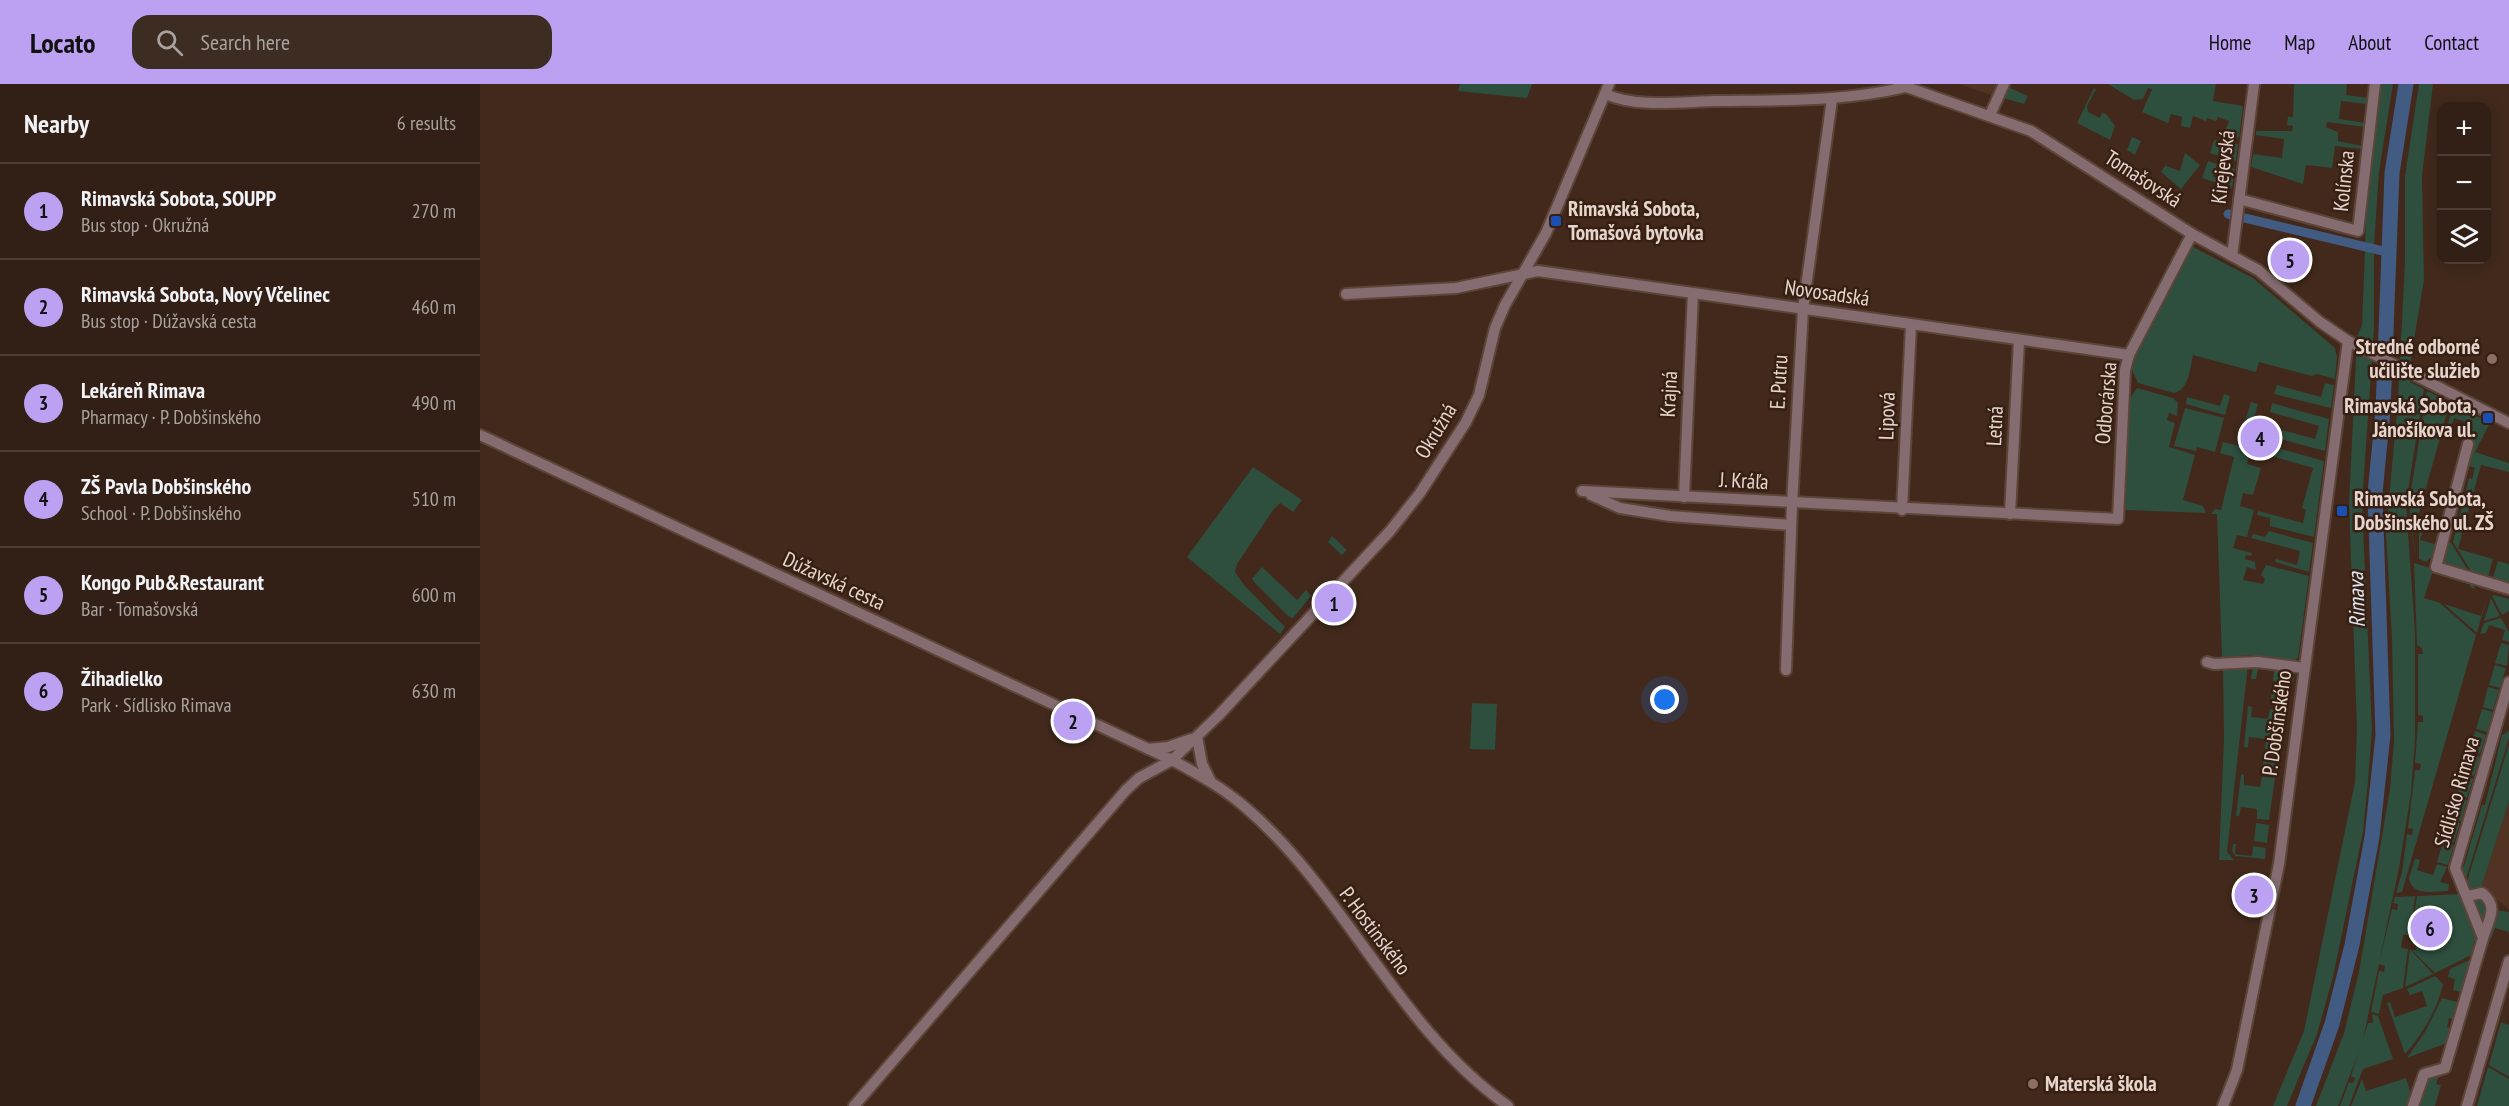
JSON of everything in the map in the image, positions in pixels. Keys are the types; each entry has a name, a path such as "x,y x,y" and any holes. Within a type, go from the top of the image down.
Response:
{"street":[{"path":"1990,115 2004,84"},
{"name":"Kirejevská","path":"2232,256 2254,84"},
{"name":"Kolínska","path":"2237,210 2358,231 2375,84"},
{"path":"1607,89 1620,99 1679,102 1832,99 1902,85"},
{"name":"Tomašovská","path":"1902,85 2031,131 2192,234 2272,280 2320,322 2348,341 2411,371 2509,423"},
{"name":"Okružná","path":"854,1106 1113,804 1139,778 1172,760 1197,736 1382,540 1420,493 1466,422 1479,394 1495,328 1520,275 1546,233 1607,89"},
{"name":"E. Putru","path":"1786,670 1791,525 1803,309 1832,99"},
{"name":"Odborárska","path":"2118,519 2125,370 2129,355 2192,234"},
{"name":"Novosadská","path":"1346,294 1425,292 1538,271 2129,355"},
{"name":"Krajná","path":"1684,497 1693,293"},
{"name":"Lipová","path":"1902,510 1911,324"},
{"name":"Letná","path":"2010,514 2019,340"},
{"name":"P. Dobšinského","path":"2223,1106 2237,1070 2279,864 2348,341"},
{"name":"Dúžavská cesta","path":"480,435 1172,760"},
{"path":"2468,444 2436,567 2509,589"},
{"name":"J. Kráľa","path":"1791,525 1670,516 1620,508 1582,491 1902,510 2118,519"},
{"path":"2207,662 2214,664 2258,662 2304,668"},
{"name":"Sídlisko Rimava","path":"2483,938 2455,868 2509,682"},
{"name":"Sídlisko Rimava","path":"2495,733 2509,726"},
{"path":"1197,736 1202,764 1210,780"},
{"name":"Okružná","path":"1148,750 1168,747 1197,736"},
{"name":"P. Hostinského","path":"1172,760 1210,780 1245,807 1284,846 1420,1022 1476,1084 1508,1106"},
{"path":"2413,1106 2424,1074 2445,1068 2493,908 2491,900 2482,893 2468,896"},
{"path":"2467,1106 2509,961"}],"shaded area":[{"path":"1959,84 1999,84 1994,96"},
{"path":"2509,801 2509,909 2481,888"}],"green space":[{"path":"1460,84 1532,84 1527,98 1458,91"},
{"path":"2108,84 2216,84 2213,101 2243,106 2239,138 2225,132 2229,121 2218,117 2216,121 2207,118 2206,121 2193,116 2190,128 2181,126 2182,117 2171,114 2168,123 2142,112 2152,89 2148,88 2143,99 2134,100"},
{"path":"2294,84 2347,84 2346,95 2368,98 2367,104 2341,101 2339,119 2365,123 2365,127 2327,122 2326,127 2338,132 2338,141 2362,146 2362,149 2335,146 2332,168 2306,165 2303,184 2251,167 2253,154 2282,158 2284,139 2256,135 2256,131 2292,131 2293,126 2287,125 2288,117 2293,117"},
{"path":"2380,84 2393,84 2379,172 2374,245 2374,329 2362,504 2372,730 2363,832 2333,977 2317,1034 2287,1106 2273,1106 2304,1031 2355,782 2357,728 2349,503 2357,337 2362,325 2368,172"},
{"path":"2419,84 2433,84 2422,176 2424,280 2410,364 2410,382 2424,389 2406,503 2415,633 2415,739 2411,793 2399,868 2379,963 2392,909 2397,910 2398,904 2393,903 2395,897 2415,896 2410,935 2403,935 2401,948 2408,949 2403,988 2383,995 2379,1014 2371,1012 2379,971 2384,972 2385,966 2379,964 2362,1044 2338,1106 2316,1106 2344,1033 2359,972 2390,789 2394,741 2392,639 2386,533 2398,400 2405,261 2405,176"},
{"path":"2008,87 2028,96 2024,104 2003,98"},
{"path":"2094,88 2096,89 2087,106 2088,112 2100,118 2102,113 2106,114 2115,126 2110,140 2077,123"},
{"path":"2132,137 2141,141 2135,155 2127,150"},
{"path":"2214,140 2238,144 2236,161 2210,153"},
{"path":"2185,153 2200,165 2181,189 2161,172 2167,163 2166,166 2180,171"},
{"path":"2208,161 2217,164 2213,177 2225,180 2230,168 2235,169 2232,188 2202,178"},
{"path":"2191,246 2253,278 2335,348 2337,357 2335,379 2317,374 2312,376 2259,362 2256,372 2193,355 2188,378 2179,391 2174,393 2138,383 2132,370 2135,359 2132,356"},
{"path":"2325,383 2334,385 2331,408 2274,394 2277,385 2321,397"},
{"path":"2137,388 2173,398 2178,403 2177,416 2169,413 2167,420 2175,423 2169,447 2195,455 2183,500 2203,506 2206,513 2125,510 2129,400"},
{"path":"2427,391 2449,402 2449,406 2413,534 2415,558 2409,503"},
{"path":"2224,394 2230,396 2225,415 2186,404 2187,397 2220,406"},
{"path":"2251,402 2258,404 2253,422 2258,424 2252,446 2239,442"},
{"path":"2272,403 2329,419 2325,451 2269,436 2271,427 2315,439 2319,426 2270,412"},
{"path":"2453,404 2490,423 2475,452 2509,463 2509,472 2481,465 2458,549 2493,559 2487,580 2474,576 2453,542 2469,478 2472,479 2475,468 2466,465 2464,461 2474,444 2470,442 2474,435 2467,433 2469,423 2454,418 2451,428 2447,428"},
{"path":"2185,408 2224,418 2215,452 2197,447 2196,451 2174,446"},
{"path":"2223,442 2251,449 2247,464 2261,468 2253,495 2243,493 2240,506 2254,510 2247,537 2237,535 2233,548 2252,553 2251,556 2246,555 2245,559 2255,562 2256,570 2247,567 2243,580 2263,584 2265,579 2261,575 2266,565 2309,576 2298,658 2293,661 2252,655 2222,657 2217,514 2211,514 2215,509 2221,510 2234,457 2220,453"},
{"path":"2267,445 2324,461 2314,537 2270,526 2270,518 2257,515 2258,511 2303,523 2306,510 2302,508 2313,468 2264,454"},
{"path":"1253,467 1302,500 1293,512 1280,503 1273,510 1237,564 1235,572 1244,585 1285,627 1280,634 1187,557"},
{"path":"2419,530 2423,531 2420,540 2435,544 2439,534 2441,535 2436,553 2426,562 2419,559"},
{"path":"2269,531 2313,543 2309,572 2275,562 2276,559 2297,565 2300,551 2251,538 2253,534 2265,537"},
{"path":"1332,536 1347,550 1342,555 1328,542"},
{"path":"2445,541 2451,543 2471,575 2443,563 2441,557"},
{"path":"2498,561 2509,564 2509,586 2492,581"},
{"path":"2414,563 2473,581 2475,589 2470,587 2470,581 2433,570 2424,598 2440,603 2476,635 2402,892 2396,893 2402,872 2407,834 2412,835 2413,829 2408,828 2415,770 2420,770 2421,764 2415,763 2418,722 2423,722 2423,716 2418,715 2418,654 2423,654 2422,648 2417,645"},
{"path":"1262,567 1297,600 1306,590 1311,596 1293,618 1288,616 1252,579"},
{"path":"2488,593 2477,633 2444,604 2481,616"},
{"path":"2492,596 2509,599 2509,611 2502,615"},
{"path":"2491,598 2500,616 2484,621"},
{"path":"2501,618 2509,632 2509,642 2502,640 2505,630 2489,625 2486,633 2480,634 2484,623"},
{"path":"2501,643 2509,645 2507,666 2495,663"},
{"path":"2248,665 2227,852 2234,860 2219,860 2224,738 2223,667"},
{"path":"2253,665 2294,672 2293,682 2273,681 2274,671 2258,669 2256,679 2251,679"},
{"path":"2495,665 2506,668 2500,688 2489,685"},
{"path":"2273,686 2285,688 2283,706 2270,704"},
{"path":"2488,687 2499,690 2493,710 2483,707"},
{"path":"1472,703 1497,704 1495,750 1470,749"},
{"path":"2248,706 2252,707 2251,717 2268,719 2270,709 2283,711 2278,751 2265,749 2266,739 2249,737 2248,747 2244,747"},
{"path":"2482,709 2493,712 2487,732 2476,729"},
{"path":"2475,731 2486,735 2480,754 2470,751"},
{"path":"2509,731 2509,738 2465,882 2459,869 2464,866 2482,805 2485,805 2502,735"},
{"path":"2509,744 2509,801 2481,888 2472,892 2466,885"},
{"path":"2469,753 2480,757 2474,776 2463,773"},
{"path":"2264,754 2277,756 2275,774 2262,772"},
{"path":"2241,774 2244,775 2244,785 2260,787 2262,777 2275,778 2269,820 2257,819 2257,809 2241,807 2239,816 2236,816"},
{"path":"2463,775 2473,779 2467,798 2457,795"},
{"path":"2456,798 2467,800 2461,821 2450,818"},
{"path":"2450,820 2460,823 2454,842 2444,840"},
{"path":"2256,823 2269,825 2267,843 2254,841"},
{"path":"2443,842 2454,845 2448,865 2437,862"},
{"path":"2233,844 2236,844 2235,854 2252,856 2253,846 2266,848 2265,859 2235,856 2232,851"},
{"path":"2415,859 2420,860 2417,870 2433,875 2437,864 2447,867 2440,882 2449,884 2448,891 2424,892 2414,888 2409,878"},
{"path":"2462,894 2479,941 2475,940 2473,946 2477,948 2475,953 2435,973 2412,950 2416,950 2418,937 2411,936 2417,896"},
{"path":"2479,898 2488,902 2483,927 2473,899"},
{"path":"2495,910 2509,912 2509,932 2495,928 2491,939 2487,938"},
{"path":"2410,949 2433,974 2405,987"},
{"path":"2474,958 2464,993 2453,990 2455,979 2448,977 2450,969"},
{"path":"2435,976 2443,984 2437,1003 2418,1038 2405,1054 2387,1003 2390,1002 2395,1017 2427,1006 2422,991 2410,995 2407,989"},
{"path":"2442,998 2461,1003 2455,1020 2449,1018 2447,1027 2453,1029 2447,1043 2407,1058 2425,1032"},
{"path":"2372,1014 2378,1016 2393,1059 2363,1069 2349,1106 2340,1106 2349,1082 2353,1083 2355,1078 2351,1076 2368,1023 2373,1023"},
{"path":"2501,1022 2509,1025 2509,1077 2489,1065"},
{"path":"2488,1067 2509,1079 2509,1106 2477,1106"},
{"path":"2434,1074 2439,1075 2436,1084 2441,1085 2435,1106 2418,1106 2427,1077 2433,1078"},
{"path":"2406,1078 2411,1094 2408,1106 2351,1106 2362,1079 2366,1091"}],"waterway":[{"name":"Rimava","path":"2303,1106 2332,1024 2352,945 2372,837 2383,735 2375,493 2383,411 2392,173 2406,84"},
{"path":"2228,214 2391,253"}],"place":[{"name":"Rimavská Sobota, Tomašová bytovka","path":"1556,221"},
{"name":"Kongo Pub&Restaurant","path":"2290,260"},
{"name":"Stredné odborné učilište služieb","path":"2492,359"},
{"name":"Rimavská Sobota, Jánošíkova ul.","path":"2488,418"},
{"name":"ZŠ Pavla Dobšinského","path":"2260,438"},
{"name":"Rimavská Sobota, Dobšinského ul. ZŠ","path":"2342,511"},
{"name":"Rimavská Sobota, SOUPP","path":"1334,603"},
{"name":"Rimavská Sobota, Nový Včelinec","path":"1073,721"},
{"name":"Lekáreň Rimava","path":"2254,895"},
{"name":"Žihadielko","path":"2430,928"},
{"name":"Materská škola","path":"2033,1084"}]}
